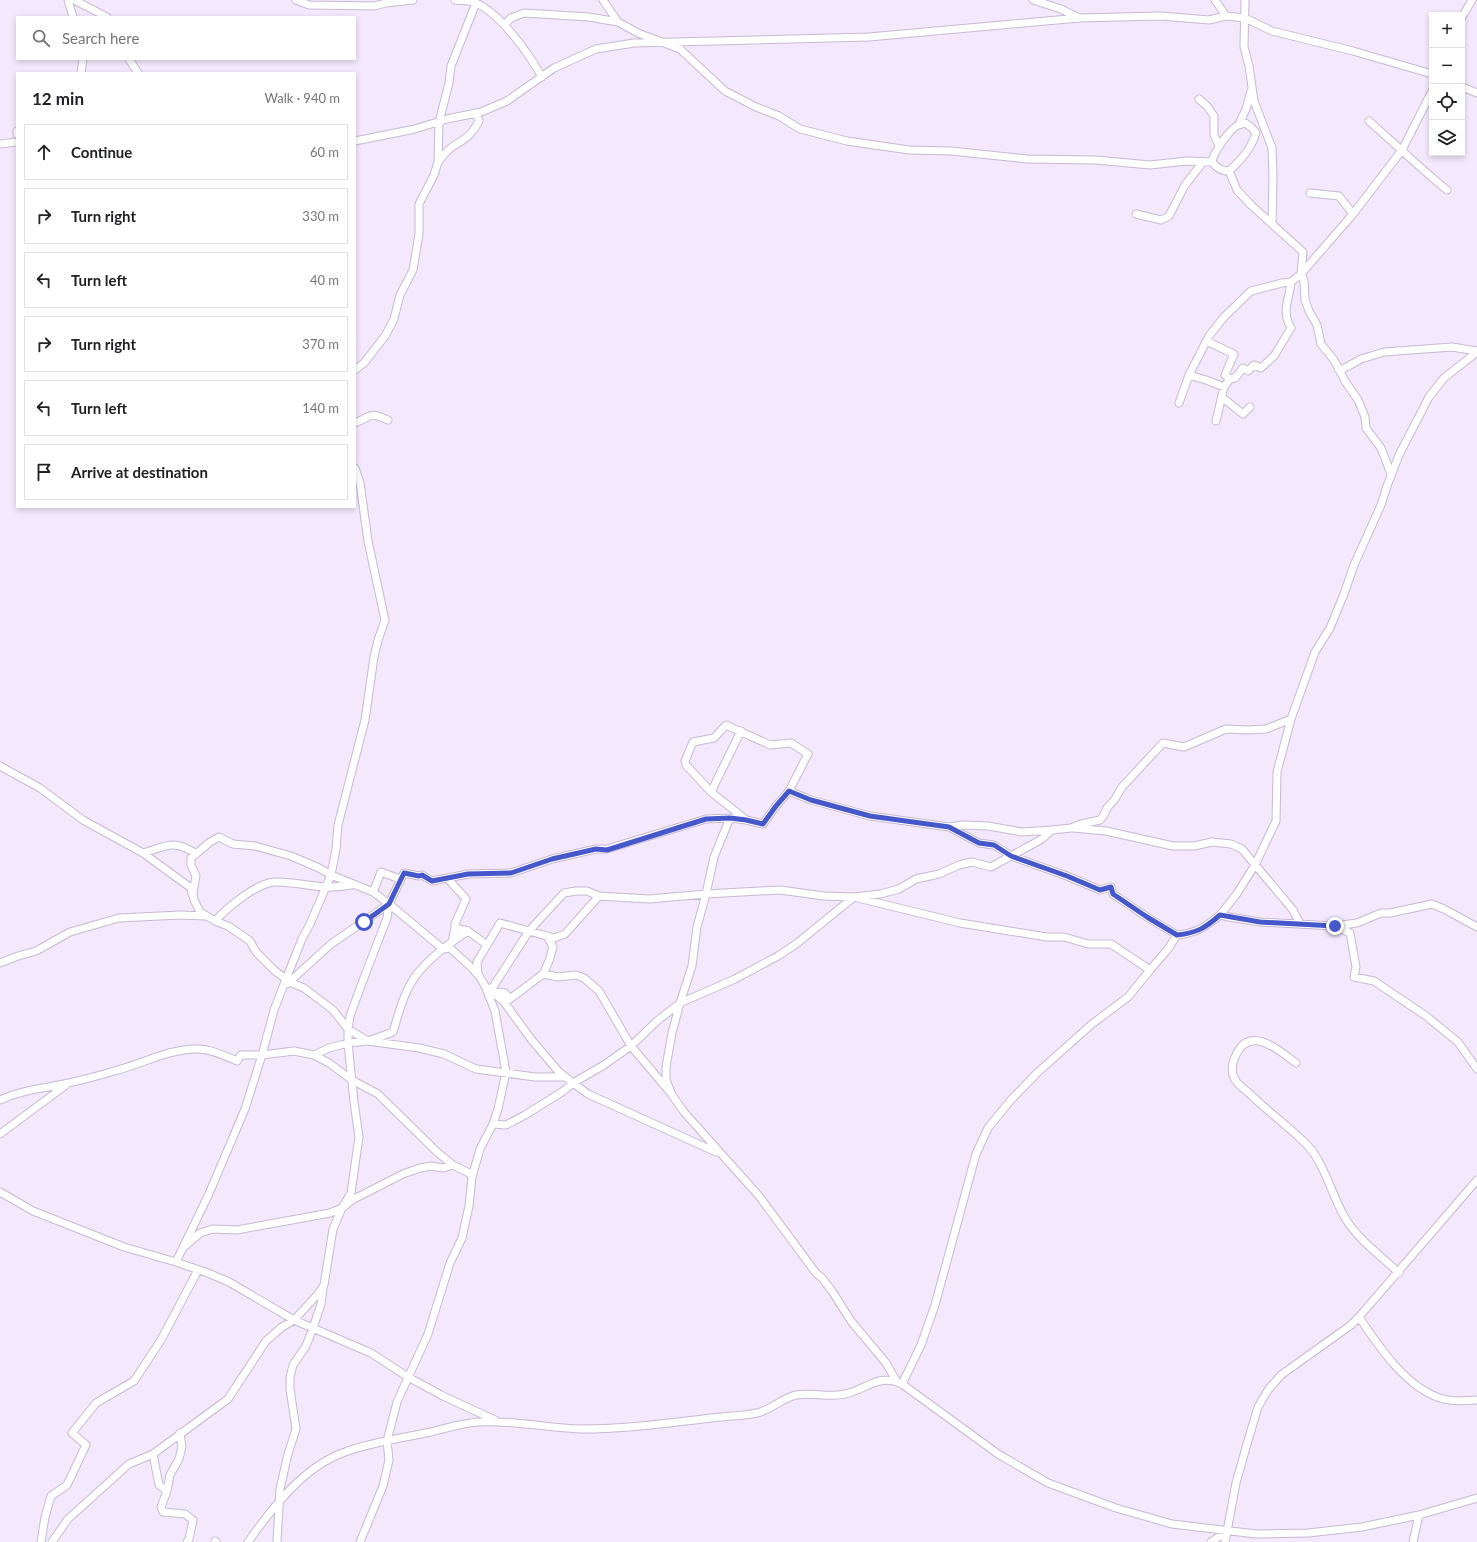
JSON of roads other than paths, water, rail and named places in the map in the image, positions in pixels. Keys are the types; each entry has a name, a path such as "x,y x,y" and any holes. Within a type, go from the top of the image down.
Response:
{"street":[{"path":"68,0 73,16"},
{"path":"74,0 105,16"},
{"path":"296,0 309,5 374,6 413,0"},
{"path":"455,0 475,1 505,24 533,61 542,77"},
{"path":"603,0 618,22"},
{"path":"1033,0 1060,9 1079,18"},
{"path":"1215,0 1226,16"},
{"path":"1245,0 1244,47 1249,66 1254,101 1272,148 1272,224"},
{"path":"1465,12 1472,0"},
{"path":"356,369 364,363 385,336 394,319 400,296 413,270 418,234 419,204 434,175 438,162 439,122 449,83 451,66 475,1"},
{"path":"505,24 511,18 524,13 589,17 618,22 638,33 663,41 680,49 725,91 756,107 779,116 800,129 841,140 910,150 951,151 1027,159 1096,160 1150,165 1187,161 1212,162"},
{"path":"356,141 476,113 507,101 554,68 596,49 634,43 663,41 869,37 1079,18 1161,16 1209,20 1226,16 1245,18 1272,31 1353,50 1429,71"},
{"path":"81,72 83,60"},
{"path":"131,60 137,72"},
{"path":"1239,124 1245,124 1251,127 1256,133 1253,143 1241,159 1229,171 1223,171 1216,167 1212,162 1212,156 1233,128 1239,124 1246,109 1252,87"},
{"path":"1465,88 1477,94"},
{"path":"1179,402 1189,375 1206,341 1224,317 1251,292 1282,283 1291,282 1301,274 1353,214 1402,150 1429,97"},
{"path":"1199,99 1207,106 1214,116 1214,135 1219,146"},
{"path":"438,162 451,148 462,140 465,140 473,132 479,121 476,113"},
{"path":"1369,121 1447,190"},
{"path":"0,144 16,142"},
{"path":"1136,214 1161,220 1169,216 1185,184 1202,162"},
{"path":"1229,171 1237,190 1303,252 1301,274 1304,281 1305,300 1316,325 1321,344 1334,360 1338,369 1358,400 1365,417 1366,428 1381,448 1391,474"},
{"path":"1310,193 1339,196 1353,214"},
{"path":"1216,420 1223,398 1224,388 1230,379 1235,378 1243,368 1248,371 1254,364 1261,368 1280,348 1291,328 1286,320 1285,310 1291,282"},
{"path":"1206,341 1234,354 1225,375 1230,379"},
{"path":"1338,369 1343,369 1361,359 1384,352 1452,347 1477,351"},
{"path":"949,827 979,843 994,845 1011,856 1067,876 1100,890 1111,887 1113,894 1177,935 1197,932 1207,927 1229,904 1255,865 1276,821 1277,772 1292,719 1315,652 1330,628 1354,565 1382,505 1391,474 1399,455 1429,397 1444,378 1477,351"},
{"path":"1189,375 1206,380 1224,388"},
{"path":"1223,398 1243,414 1250,407"},
{"path":"356,422 370,414 374,414 388,420"},
{"path":"176,1262 208,1196 244,1109 262,1055 274,1010 283,987 288,980 326,887 336,849 338,825 365,720 374,657 385,620 368,541 360,483 356,471"},
{"path":"1071,828 1100,820 1104,815 1106,808 1115,799 1122,787 1163,743 1184,747 1226,729 1266,729 1292,719"},
{"path":"277,1542 280,1489 288,1454 296,1429 290,1390 290,1377 293,1365 306,1346 321,1304 333,1229 342,1208 351,1193 359,1137 348,1043 350,1016 387,918 389,904 400,879 404,873 407,872 419,876 422,875 432,881 468,874 511,873 552,859 596,849 607,850 706,819 730,818 763,824 789,791 808,754 791,743 770,744 726,725 714,738 695,740 685,763 711,792 746,820"},
{"path":"711,792 741,731"},
{"path":"0,766 40,788 83,820 143,853 191,888 194,900 200,912 205,916 228,926 250,942 256,952 275,971 304,988 333,1010 348,1029 368,1041"},
{"path":"789,791 811,800 870,816 949,827 963,825 988,826 1022,832 1071,828 1106,831 1173,846 1194,846 1212,842 1231,844 1242,849 1293,910 1300,924"},
{"path":"672,1095 666,1080 666,1067 680,1003 692,966 698,927 714,857 730,818"},
{"path":"491,990 529,931 564,892 576,890 587,891 598,896 649,899 780,890 824,896 854,897 880,894 899,889 916,879 939,874 959,865 972,862 991,867 1042,839 1052,830"},
{"path":"194,900 193,893 196,876 191,865 191,858 195,853 202,850 210,842 219,837 233,844 255,846 291,856 319,868 330,875 373,892 391,907 448,946 473,968 491,990 509,1008 531,1039 564,1077 594,1097 709,1148 721,1155"},
{"path":"143,853 173,844 183,846 195,853"},
{"path":"373,892 381,872 400,879"},
{"path":"448,879 466,898 448,946"},
{"path":"215,921 226,909 242,897 273,882 326,887 355,885"},
{"path":"360,1542 384,1486 390,1460 387,1441 397,1402 428,1334 450,1263 462,1238 469,1206 472,1177 480,1149 493,1124 498,1110 506,1072 491,990 478,974 477,962 500,923 554,938 565,934 598,896"},
{"path":"854,897 960,923 1046,937 1064,937 1088,944 1111,944 1150,970"},
{"path":"493,1124 506,1125 562,1092 573,1083 604,1065 631,1046 656,1021 680,1003 736,979 778,956 796,944 854,897"},
{"path":"288,980 331,944 389,904"},
{"path":"1220,915 1260,922 1335,926 1357,923 1381,913 1390,913 1432,904 1477,927"},
{"path":"0,963 36,951 70,932 118,918 180,915 205,916"},
{"path":"1335,926 1345,929 1350,933 1356,967 1354,977 1374,981 1426,1016 1458,1042 1477,1069"},
{"path":"455,928 468,931 487,945"},
{"path":"368,1041 393,1032 411,983 435,955 468,931"},
{"path":"899,1383 921,1345 935,1305 976,1154 988,1128 1010,1101 1037,1073 1092,1024 1128,997 1168,949 1177,935"},
{"path":"491,990 505,994 510,999 543,974 553,947 547,936"},
{"path":"543,974 558,978 576,975 584,978 599,991 631,1046 672,1095 684,1112 759,1196 816,1273 832,1291 851,1321 886,1363 899,1383 998,1454 1048,1483 1116,1508 1172,1524 1256,1534 1308,1533 1362,1528 1419,1515 1477,1498"},
{"path":"314,1055 329,1048 348,1043 368,1041 419,1048 444,1054 476,1069 535,1077 564,1077"},
{"path":"1296,1063 1271,1044 1262,1041 1251,1041 1244,1045 1238,1052 1232,1067 1233,1075 1236,1082 1308,1146 1317,1159 1344,1217 1356,1233 1399,1273"},
{"path":"0,1100 15,1094 120,1070 154,1057 185,1050 199,1049 218,1053 237,1061 241,1055 262,1055 294,1051 314,1055 329,1063 352,1080 378,1094 421,1137 453,1165 470,1173 472,1177"},
{"path":"0,1134 68,1083"},
{"path":"181,1250 200,1233 213,1229 237,1230 320,1216 342,1208 352,1200 403,1174 431,1166 443,1168 453,1165"},
{"path":"1225,1542 1236,1483 1247,1444 1258,1408 1268,1390 1281,1375 1359,1317 1399,1273 1477,1180"},
{"path":"0,1192 33,1211 124,1247 176,1262 229,1282 294,1320 370,1354 443,1396 497,1421"},
{"path":"41,1542 45,1517 51,1496 67,1485 86,1445 72,1433 96,1403 134,1381 160,1340 198,1270"},
{"path":"52,1542 68,1519 129,1464 153,1454 228,1399 266,1341 282,1327 294,1320 318,1294 324,1285"},
{"path":"1359,1317 1382,1350 1409,1380 1424,1391 1443,1399 1463,1402 1477,1400"},
{"path":"248,1542 279,1502 304,1477 330,1458 387,1441 477,1422 497,1421 534,1426 582,1429 757,1413 795,1396 847,1394 881,1380 899,1383"},
{"path":"180,1433 182,1447 179,1459 170,1475 167,1491 161,1507 163,1512 185,1514 193,1520 187,1542"},
{"path":"153,1454 159,1485 167,1491"},
{"path":"1413,1542 1419,1515"},
{"path":"1211,1542 1228,1531"}]}
